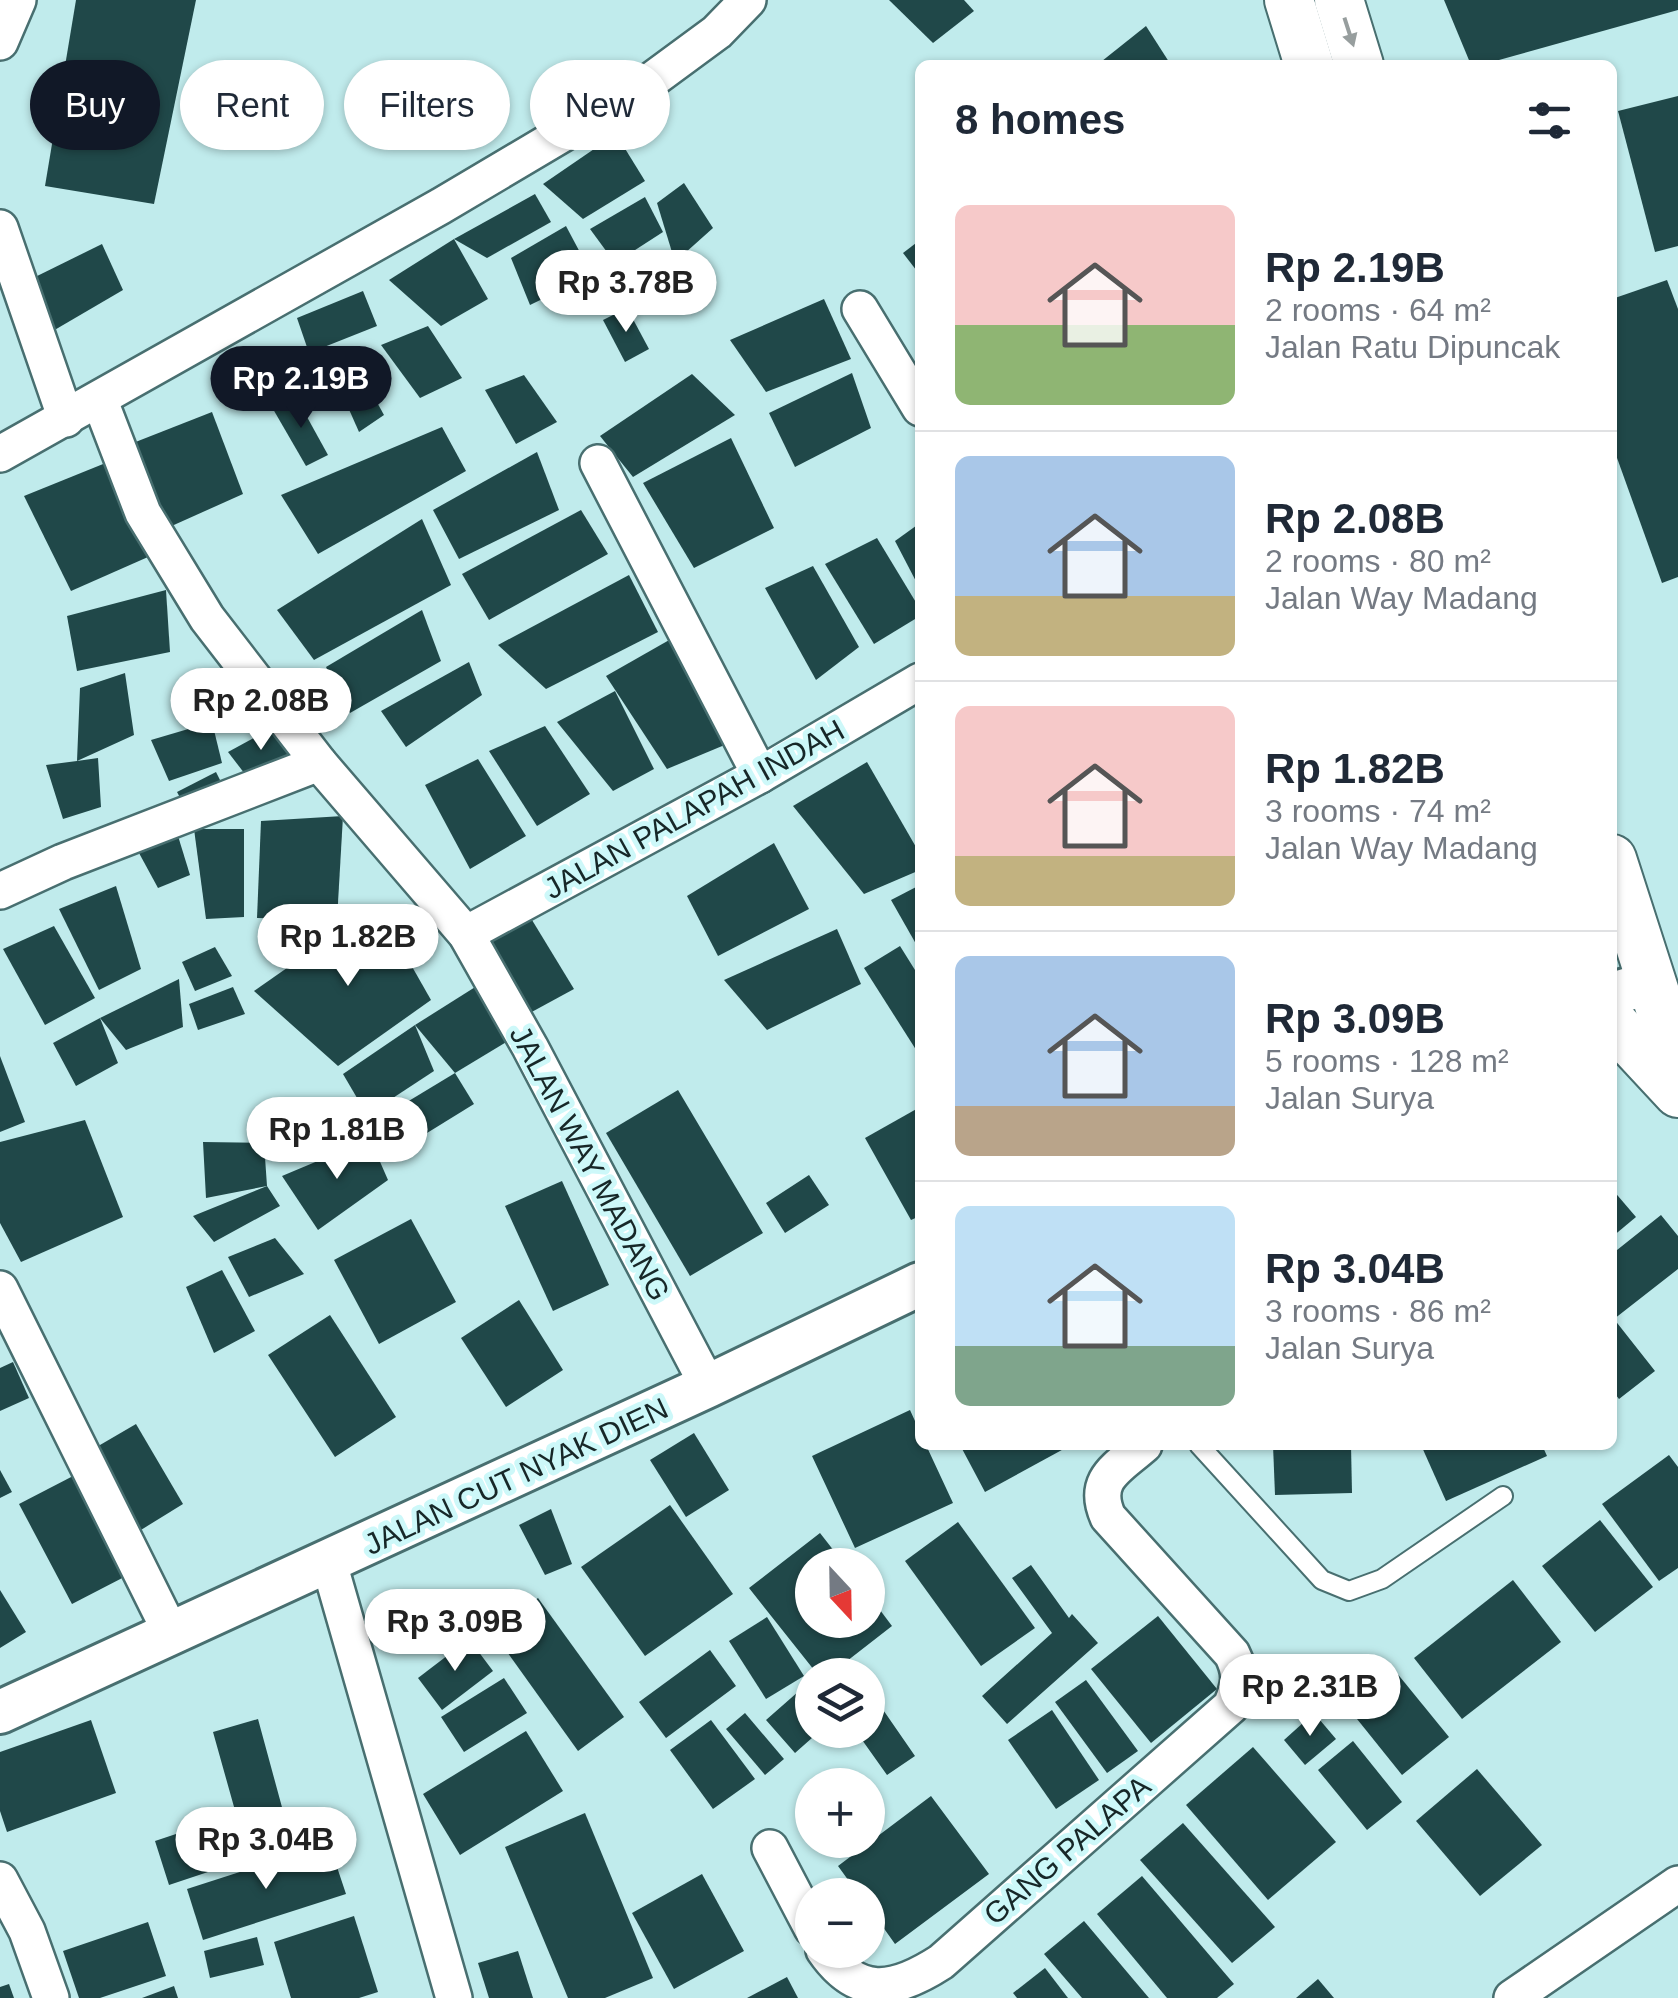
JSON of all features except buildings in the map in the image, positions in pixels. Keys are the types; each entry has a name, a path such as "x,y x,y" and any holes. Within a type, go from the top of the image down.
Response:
{"main road":[{"path":"1289,0 1307,60"},
{"path":"1338,0 1357,60"},
{"path":"1617,891 1632,988 1678,1064"},
{"path":"1617,1027 1678,1093"}],"street":[{"path":"1,39 18,0"},
{"path":"0,454 441,206 646,85 717,32 748,0"},
{"path":"0,228 66,419"},
{"path":"860,309 915,400"},
{"name":"JALAN WAY MADANG","path":"100,400 154,534 207,618 319,763 466,934 530,1047 708,1386"},
{"path":"598,462 760,774"},
{"name":"JALAN PALAPAH INDAH","path":"466,934 760,774 915,684"},
{"path":"0,891 62,862 319,763"},
{"name":"JALAN CUT NYAK DIEN","path":"0,1712 172,1636 915,1286"},
{"path":"0,1289 172,1636"},
{"name":"GANG PALAPA","path":"838,1968 852,1986 877,1991 922,1974 940,1962 1230,1706 1239,1688 1240,1671 1232,1654 1108,1518 1101,1501 1102,1488 1110,1475 1138,1450"},
{"path":"329,1562 454,1998"},
{"path":"770,1848 795,1896"},
{"path":"0,1880 27,1931 51,1998"},
{"path":"1512,1998 1678,1884"}],"lane":[{"path":"1204,1450 1322,1580 1349,1591 1382,1579 1503,1496"}]}
